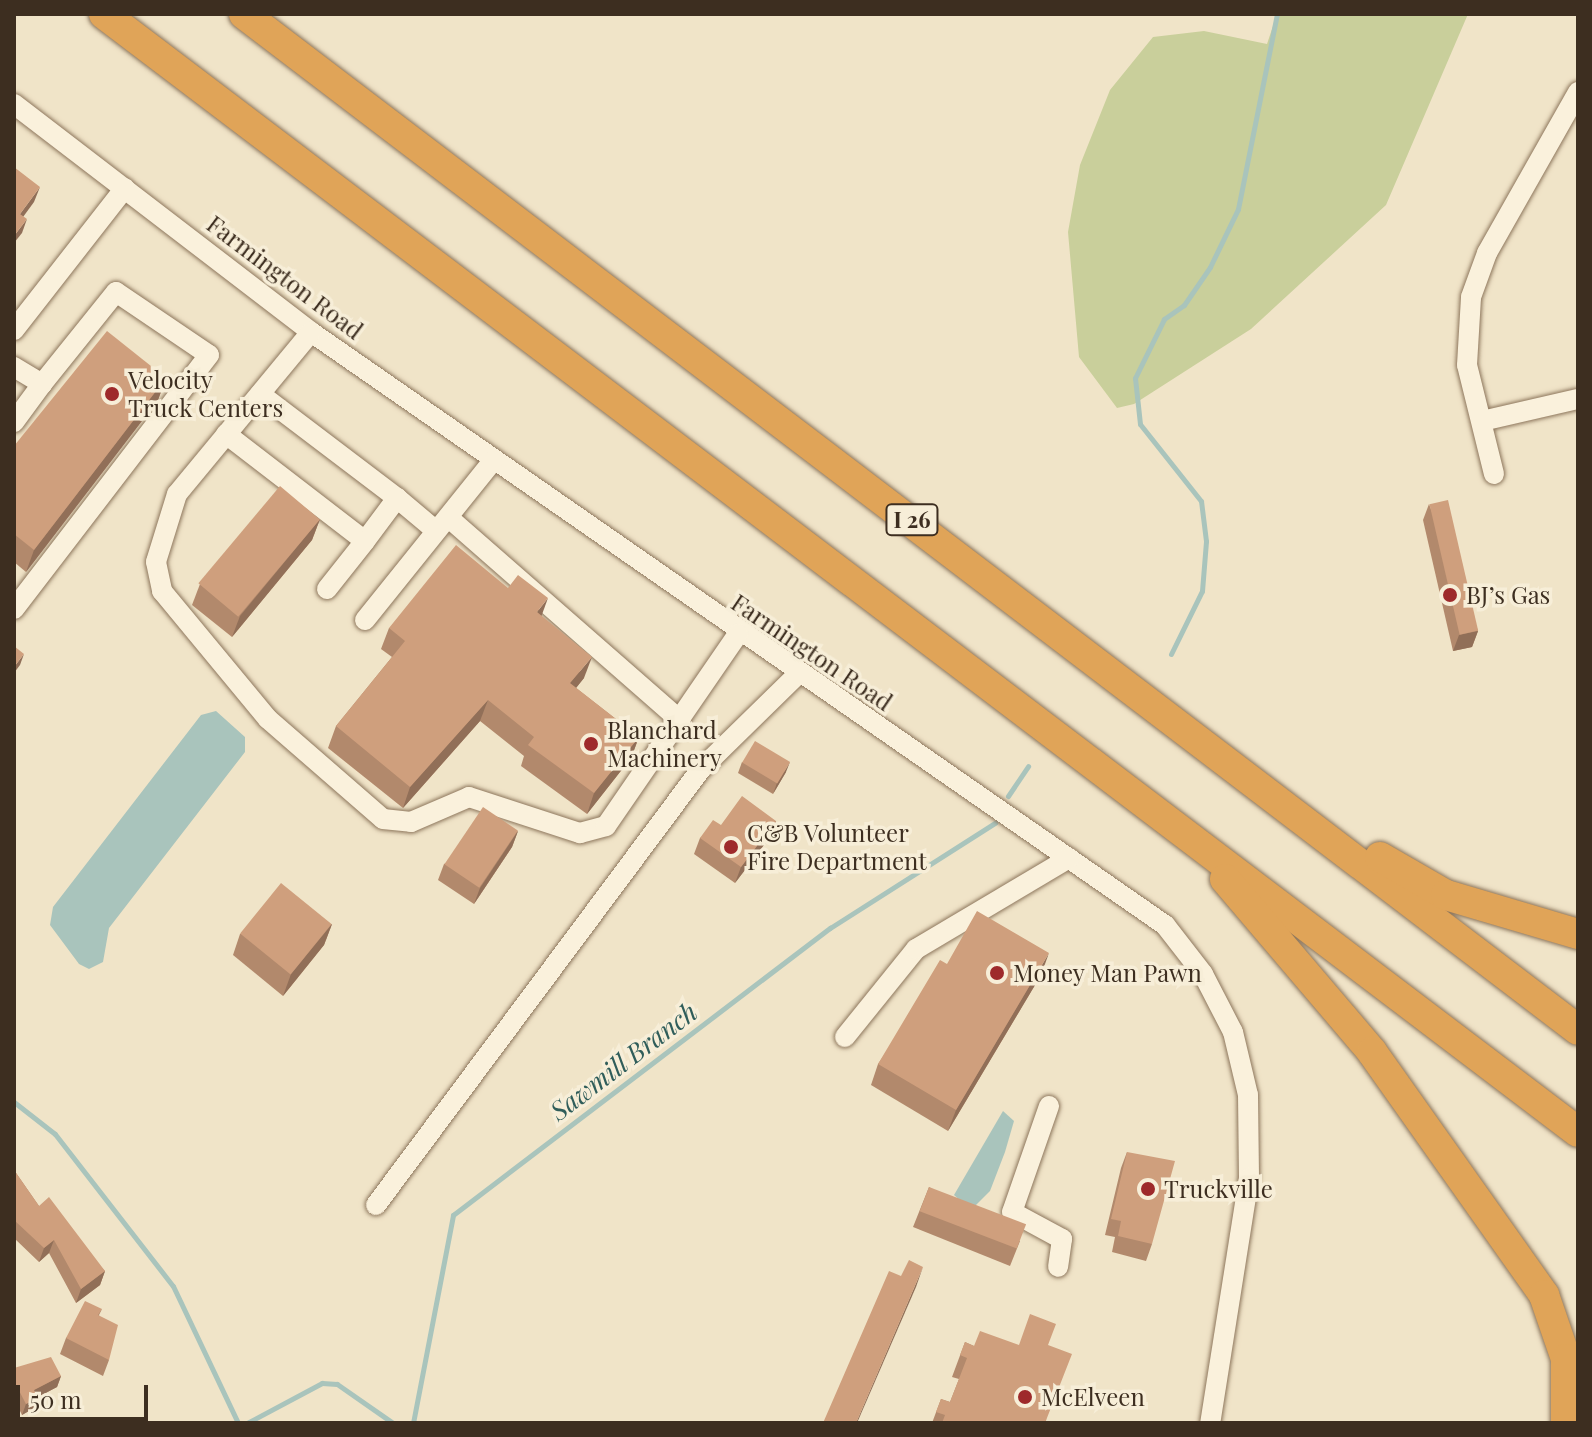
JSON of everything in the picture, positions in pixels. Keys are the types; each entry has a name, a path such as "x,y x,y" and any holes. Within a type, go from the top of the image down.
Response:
{"highway":[{"path":"104,14 1578,1132"},
{"name":"I 26","path":"244,14 1286,804 1578,1030"},
{"path":"1286,804 1446,895 1578,934"},
{"path":"1179,827 1372,1052 1496,1220 1544,1295 1566,1359 1566,1423"}],"street":[{"path":"1494,474 1467,365 1471,297 1487,253 1578,92"},
{"name":"Farmington Road","path":"14,104 311,332 738,634 1165,925 1203,974 1239,1058 1248,1095 1249,1178 1210,1423"},
{"path":"14,330 125,188"},
{"path":"14,422 116,292 209,355 14,609"},
{"path":"311,332 177,494 156,562 162,591 268,719 383,819 411,822 469,797 580,833 595,830 639,784 738,634"},
{"path":"14,367 42,384"},
{"path":"260,394 397,498 442,523 681,721"},
{"path":"1482,421 1578,399"},
{"path":"226,434 365,541"},
{"path":"365,620 493,461"},
{"path":"327,589 397,498"},
{"path":"376,1205 701,769 798,674"},
{"path":"845,1037 916,949 1069,858"},
{"path":"1049,1106 1012,1212 1062,1239 1058,1267"}],"green space":[{"path":"1277,14 1468,14 1386,205 1251,329 1134,404 1117,408 1079,357 1068,232 1080,165 1110,90 1153,37 1204,31 1267,44"}],"water":[{"path":"216,711 245,737 245,752 109,928 103,962 89,969 79,964 50,925 53,907 201,715"},
{"path":"1003,1111 1014,1121 1005,1152 990,1191 971,1210 954,1195"}],"building":[{"path":"14,167 40,187 20,214 27,219 14,236"},
{"path":"107,331 166,378 34,550 14,534 14,446"},
{"path":"280,486 320,519 238,617 198,583"},
{"path":"1448,500 1478,631 1460,635 1429,504"},
{"path":"456,545 508,588 518,575 548,598 537,612 592,657 570,683 639,737 594,793 528,745 534,737 488,700 410,787 336,726 405,641 389,628"},
{"path":"14,646 24,654 14,667"},
{"path":"755,741 790,762 777,784 742,762"},
{"path":"742,796 776,821 741,867 700,838 713,820 721,825"},
{"path":"483,807 518,830 479,888 444,864"},
{"path":"281,883 332,924 291,974 240,934"},
{"path":"977,911 1049,953 956,1110 878,1064 940,960 947,964"},
{"path":"1127,1152 1175,1161 1152,1244 1118,1236 1121,1221 1111,1219"},
{"path":"14,1170 39,1206 49,1197 105,1271 81,1289 54,1240 44,1248 14,1220"},
{"path":"929,1187 1026,1224 1017,1249 920,1211"},
{"path":"909,1260 923,1267 856,1423 823,1423 889,1271 901,1276"},
{"path":"85,1301 102,1309 98,1315 118,1325 109,1360 66,1338"},
{"path":"1030,1314 1056,1324 1048,1345 1072,1354 1045,1423 942,1423 945,1415 936,1412 941,1399 950,1402 967,1358 960,1355 965,1342 974,1346 980,1331 1019,1345"},
{"path":"51,1357 61,1376 34,1390 38,1398 26,1404 14,1381 14,1368"}],"waterway":[{"name":"Sawmill Branch","path":"1171,654 1202,591 1206,541 1201,501 1140,424 1135,378 1164,319 1184,305 1210,267 1238,209 1277,14"},
{"name":"Sawmill Branch","path":"1008,796 1028,766"},
{"name":"Sawmill Branch","path":"413,1423 453,1215 830,928 995,823"},
{"path":"14,1102 55,1134 173,1286 238,1423"},
{"path":"247,1423 322,1383 337,1384 393,1423"}],"place":[{"name":"Velocity Truck Centers","path":"112,394"},
{"name":"BJ’s Gas","path":"1450,595"},
{"name":"Blanchard Machinery","path":"591,744"},
{"name":"C&B Volunteer Fire Department","path":"731,847"},
{"name":"Money Man Pawn","path":"997,973"},
{"name":"Truckville","path":"1148,1189"},
{"name":"McElveen","path":"1025,1397"}]}
